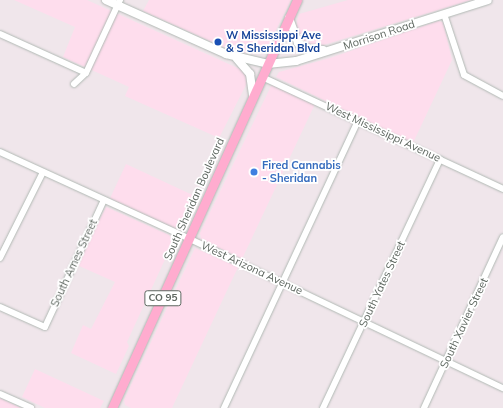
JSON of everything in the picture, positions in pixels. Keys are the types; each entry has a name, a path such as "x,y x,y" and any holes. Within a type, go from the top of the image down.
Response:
{"main road":[{"path":"106,0 119,2 233,57 268,64"},
{"name":"South Sheridan Boulevard","path":"112,408 190,239 297,0"},
{"name":"Morrison Road","path":"268,64 296,61 488,0"},
{"path":"289,18 294,37 301,45 314,50 333,49"},
{"path":"233,57 250,74 254,85 252,99"}],"street":[{"path":"74,84 86,73 119,2"},
{"path":"444,14 464,75 503,96"},
{"path":"0,34 86,73"},
{"name":"West Mississippi Avenue","path":"262,77 503,189"},
{"path":"224,408 358,121"},
{"name":"West Arizona Avenue","path":"0,152 190,239 503,388"},
{"name":"South Yates Street","path":"323,408 440,160"},
{"path":"0,258 42,172"},
{"name":"South Ames Street","path":"0,307 45,327 104,200"},
{"name":"South Xavier Street","path":"424,408 503,237"},
{"path":"0,394 31,408"}],"shaded area":[{"path":"14,0 87,0 242,70 246,76 247,83 219,138 125,96 129,87 63,57 75,27"},
{"path":"149,0 291,0 264,53 258,54 232,51 143,11"},
{"path":"348,0 471,0 317,47 299,40 296,26 299,14"},
{"path":"438,21 443,22 452,60 413,143 276,77 279,72 330,58"},
{"path":"272,84 315,104 242,259 201,239 200,233"},
{"path":"126,164 196,197 180,231 110,198"},
{"path":"106,207 169,235 173,242 127,342 129,346 116,374 71,353 83,325 91,329 115,282 77,265"},
{"path":"195,248 238,267 172,408 131,408 125,405 124,400"},
{"path":"35,369 104,401 100,408 45,408 22,397"},
{"path":"0,398 21,408 0,408"}],"place":[{"name":"W Mississippi Ave & S Sheridan Blvd","path":"218,42"},
{"name":"Fired Cannabis - Sheridan","path":"254,172"}]}
